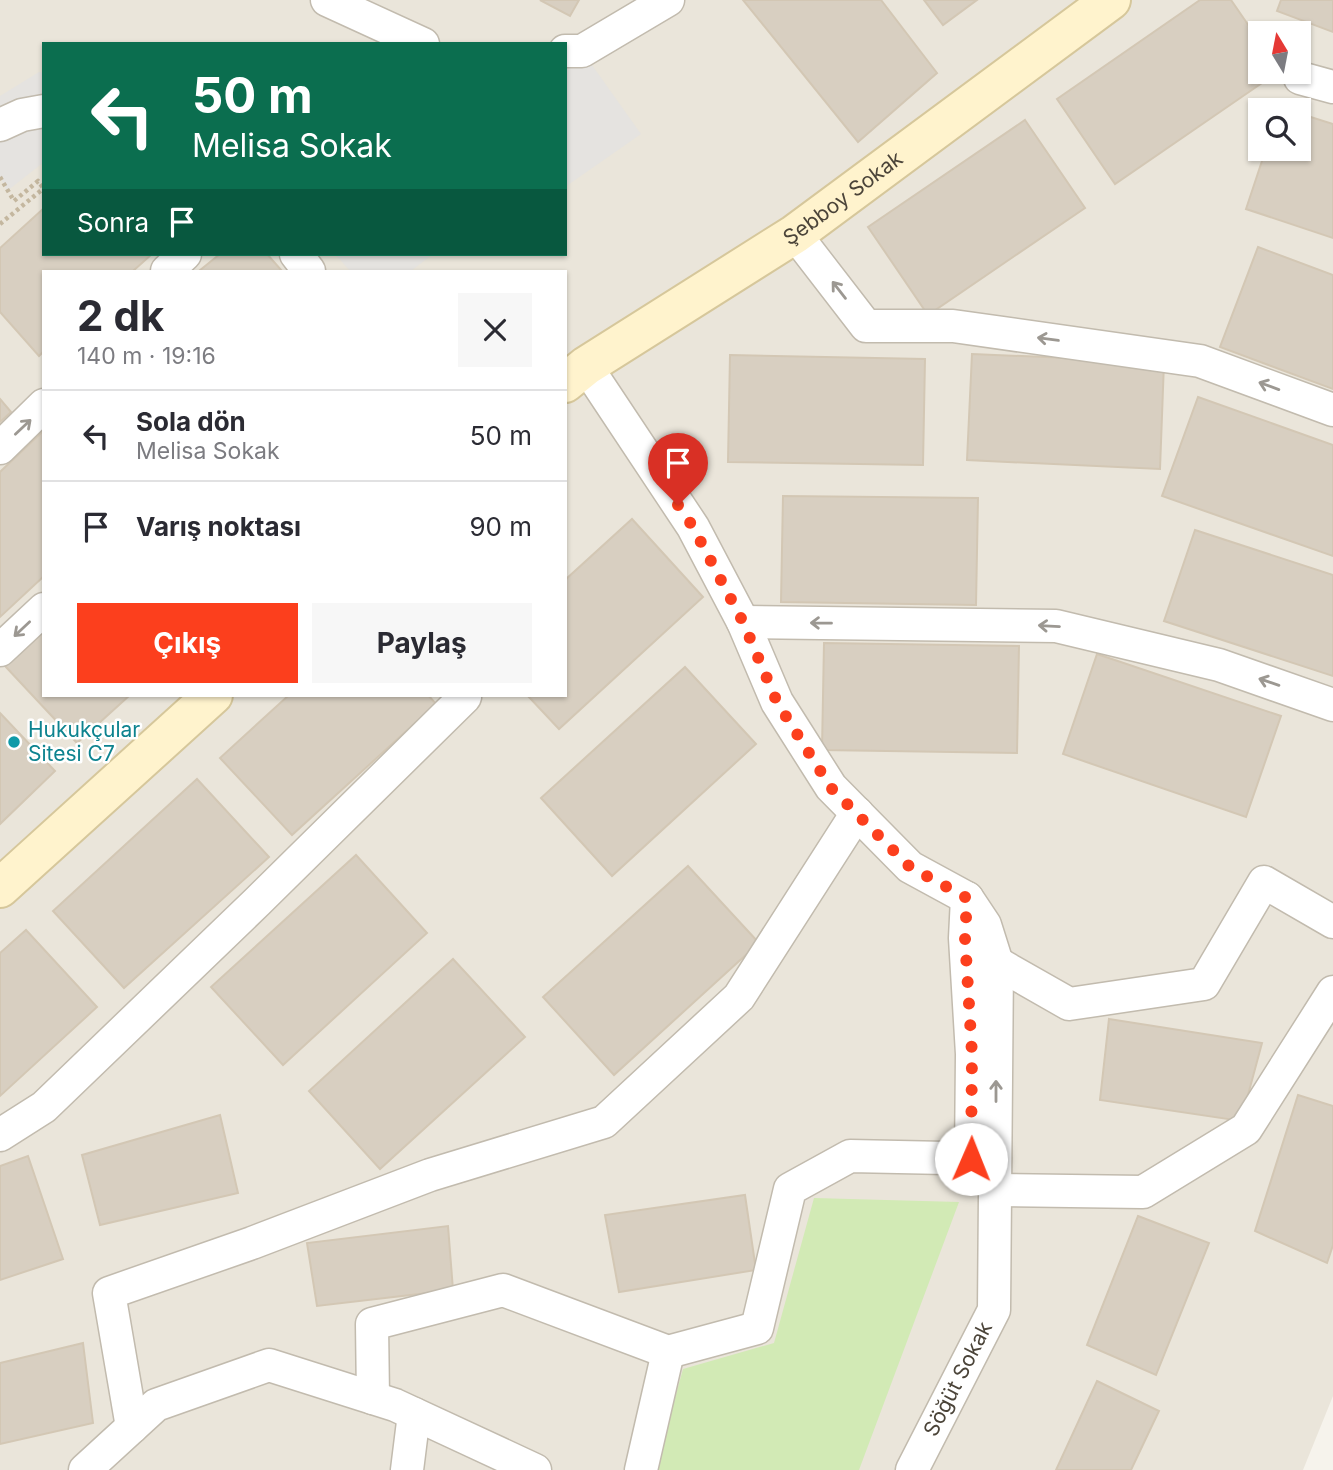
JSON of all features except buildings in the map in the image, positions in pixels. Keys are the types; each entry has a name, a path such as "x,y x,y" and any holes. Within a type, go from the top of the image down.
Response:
{"street":[{"path":"327,0 418,42"},
{"path":"567,51 582,51 668,0"},
{"name":"Şebboy Sokak","path":"576,375 796,234 1111,0"},
{"path":"1311,81 1333,88"},
{"path":"0,125 22,115 42,111"},
{"path":"796,234 866,326 953,326 1200,361 1333,410"},
{"path":"168,270 183,256"},
{"path":"298,256 308,270"},
{"path":"576,375 693,527 743,622 777,702 831,788 910,867 967,898 985,925 997,963 987,1170"},
{"path":"0,448 42,407"},
{"path":"0,650 42,610"},
{"path":"743,622 1056,626 1219,665 1333,705"},
{"path":"0,888 211,697"},
{"path":"0,1135 44,1107 257,902 462,697"},
{"path":"132,1427 109,1293 430,1175 604,1122 739,998 857,813"},
{"path":"997,963 1069,1004 1204,984 1265,883 1333,922"},
{"path":"967,898 965,938 972,1054 987,1170"},
{"path":"373,1398 372,1324 503,1290 667,1352 757,1328 790,1189 850,1156 987,1170 1143,1192 1246,1129 1333,992"},
{"name":"Söğüt Sokak","path":"912,1470 993,1310 987,1170"},
{"path":"641,1470 667,1352"},
{"path":"85,1470 156,1405 269,1365 414,1413 535,1470"},
{"path":"407,1470 414,1413"}],"path":[{"path":"0,177 14,201 38,181 42,186"},
{"path":"0,224 42,190"}],"shaded area":[{"path":"0,0 1333,0 1333,1396 1303,1470 0,1470"},
{"path":"567,51 582,51 641,134 567,186"},
{"path":"42,73 42,164 7,191 0,177 0,96"},
{"path":"337,256 430,256 412,270 349,270"}],"green space":[{"path":"814,1198 959,1202 859,1470 655,1470 683,1369 774,1343"}],"place":[{"name":"Hukukçular Sitesi C7","path":"14,742"}],"route":[{"path":"678,505 693,527 743,622 777,702 831,788 910,867 967,898 965,938 972,1054 971,1159"}]}
